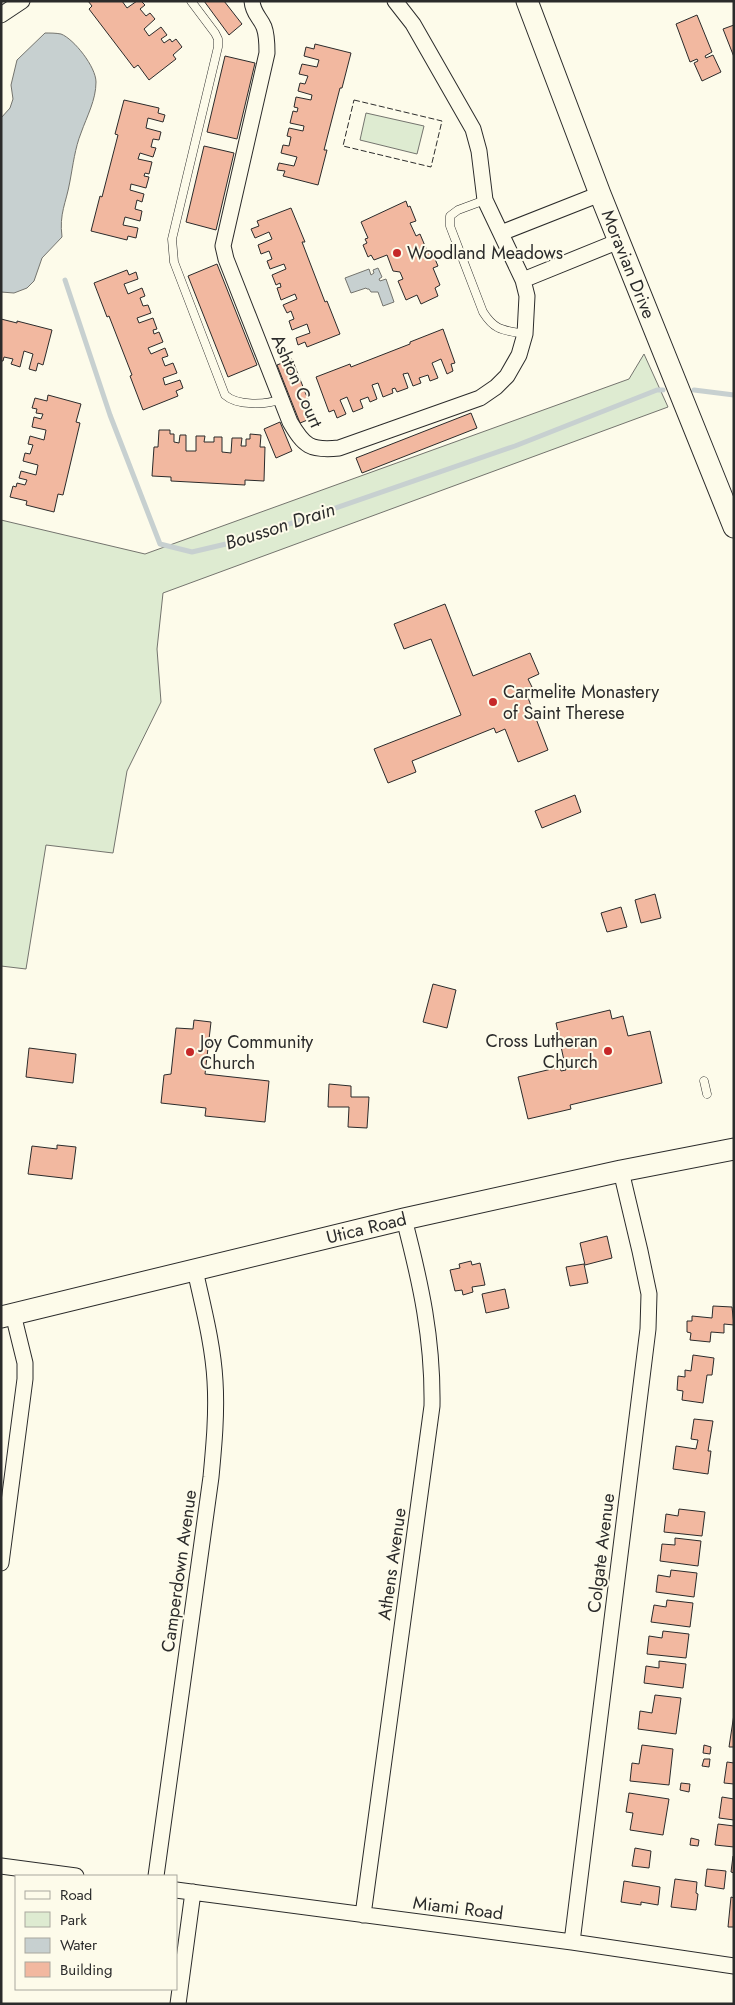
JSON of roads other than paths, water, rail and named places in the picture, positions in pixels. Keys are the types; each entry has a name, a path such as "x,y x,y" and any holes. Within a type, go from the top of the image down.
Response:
{"main road":[{"name":"Moravian Drive","path":"527,1 600,194 732,518"},
{"name":"Utica Road","path":"7,1316 404,1219 621,1171 734,1149"}],"street":[{"path":"1,15 22,1"},
{"name":"Ashton Court","path":"252,1 253,10 264,27 267,39 267,52 224,246 226,259 290,422 299,437 308,446 318,449 339,448 480,398 496,387 507,376 519,355 525,334 527,296 523,280 485,200"},
{"path":"395,1 413,24 473,129 479,150 485,200"},
{"path":"502,233 600,194"},
{"path":"523,280 619,241"},
{"name":"Colgate Avenue","path":"572,1942 648,1330 649,1294 621,1171"},
{"name":"Athens Avenue","path":"363,1915 432,1406 430,1338 421,1287 404,1219"},
{"name":"Camperdown Avenue","path":"156,1875 216,1425 215,1379 209,1336 195,1270"},
{"path":"1,1563 25,1379 25,1363 7,1316"},
{"path":"1,1866 68,1875"},
{"name":"Miami Road","path":"178,1890 572,1942 734,1966"},
{"path":"178,2004 193,1892"}],"lane":[{"path":"191,1 215,33 218,39 218,47 172,238 174,262 224,395 230,400 236,401 265,403 282,399"},
{"path":"485,200 458,210 450,216 450,226 483,312 491,324 500,329 525,334"},
{"path":"704,1081 707,1094"}],"water":[{"path":"45,33 61,34 78,47 95,76 94,95 76,151 62,215 62,237 42,258 34,281 27,288 14,293 1,292 1,118 10,108 13,99 11,85 17,60"},
{"path":"378,268 382,277 379,279 380,281 386,279 394,302 383,306 378,292 371,292 366,288 351,293 345,278 369,269 371,275 374,273 373,270"}],"waterway":[{"name":"Bousson Drain","path":"65,280 110,415 160,544 192,552 243,540 515,446 657,390 663,390"},
{"name":"Bousson Drain","path":"694,390 734,395"}],"place":[{"name":"Woodland Meadows","path":"397,253"},
{"name":"Carmelite Monastery of Saint Therese","path":"493,702"},
{"name":"Cross Lutheran Church","path":"608,1051"},
{"name":"Joy Community Church","path":"190,1052"}]}
